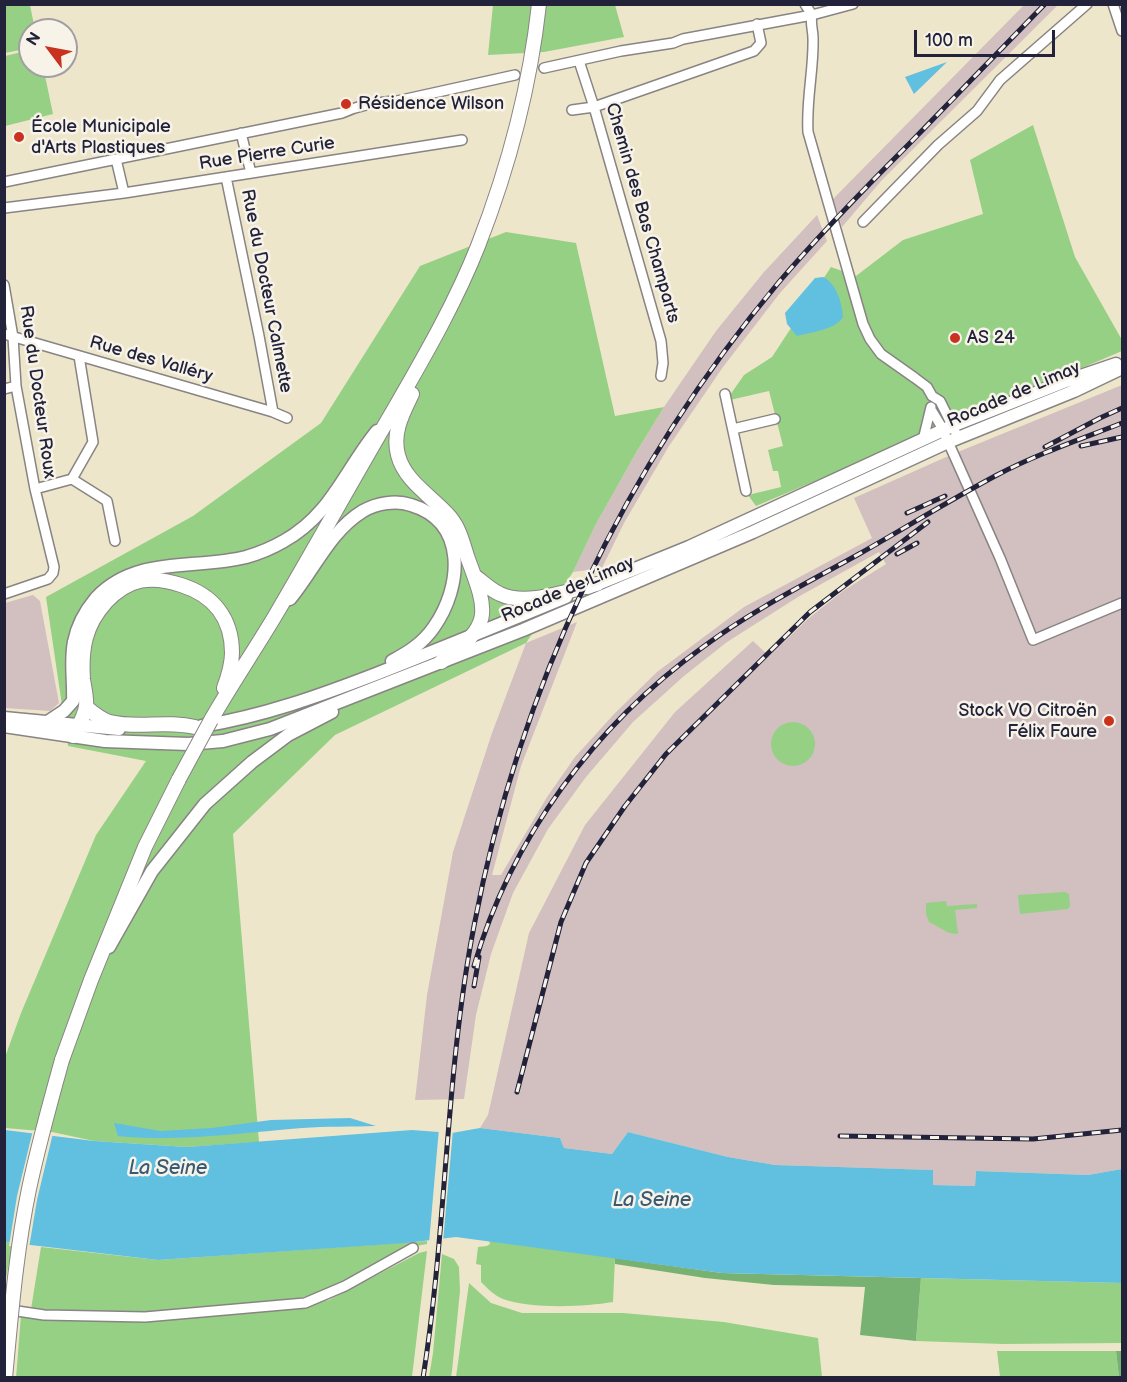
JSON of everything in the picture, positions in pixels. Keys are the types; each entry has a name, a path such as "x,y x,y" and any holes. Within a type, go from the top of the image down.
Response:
{"main road":[{"path":"441,662 464,646 475,634 483,607 476,577 457,527 450,517 406,474 396,444 398,424 427,353 477,247 500,184 523,100 535,44 539,4"},
{"path":"5,1377 12,1302 29,1191 44,1124 91,980 145,847 213,717 274,618 427,353"},
{"name":"Rocade de Limay","path":"4,718 49,721 105,741 188,744 223,741 270,729 523,630 753,532 950,434 1066,381 1122,361"},
{"name":"Rocade de Limay","path":"4,726 134,730 195,727 248,718 332,691 689,547 923,440 950,434 1074,391 1122,368"},
{"path":"195,727 183,724 109,722 80,704 72,664 75,637 90,604 116,581 132,573 178,564 245,557 287,540 320,514 336,494 365,445 393,411"},
{"path":"274,618 304,582 329,544 351,519 362,512 382,504 408,504 431,513 442,525 452,542 455,567 452,590 447,605 433,628 414,649 332,691"},
{"path":"476,577 500,594 518,599 533,598 597,584"},
{"path":"77,730 84,641 92,622 120,589 145,579 159,579 202,593 212,601 223,616 230,637 231,666 213,717"},
{"path":"91,980 152,871 205,804 288,735 408,675"},
{"path":"49,721 80,704"}],"street":[{"path":"805,4 812,15 813,39 806,108 808,132 863,324 870,339 881,354 927,387 932,396 932,411 923,440"},
{"path":"544,68 757,24 812,15 853,4"},
{"path":"863,222 938,145 977,111 1000,80 1087,4"},
{"path":"1113,4 1122,31"},
{"path":"572,110 594,106 754,51 760,43 757,24"},
{"name":"Chemin des Bas Champarts","path":"579,61 661,342 663,363 661,376"},
{"path":"4,182 515,75"},
{"path":"241,133 251,173"},
{"name":"Rue Pierre Curie","path":"4,208 124,193 462,140"},
{"path":"116,159 124,193"},
{"name":"Rue du Docteur Calmette","path":"226,177 273,412"},
{"name":"Rue du Docteur Roux","path":"4,285 16,386 35,489 53,563 53,573 44,581 4,594"},
{"name":"Rue des Valléry","path":"9,335 287,418"},
{"path":"35,489 72,479 93,442 79,356"},
{"path":"4,388 16,386"},
{"path":"725,394 747,491"},
{"path":"932,396 940,400 950,434 1033,640 1122,603"},
{"path":"932,411 950,434"},
{"path":"733,429 775,419"},
{"path":"72,479 107,501 115,542"},
{"path":"4,1309 44,1315 146,1317 304,1303 345,1286 413,1248"}],"shaded area":[{"path":"1024,5 1058,5 882,180 842,227 833,199"},
{"path":"817,215 827,241 780,293 723,367 669,446 624,523 602,568 573,572 596,524 664,407 716,331 764,272"},
{"path":"1122,385 1122,1169 1088,1175 976,1171 975,1186 933,1185 932,1170 775,1165 728,1157 628,1132 612,1154 564,1148 560,1138 480,1128 488,1115 529,933 585,825 675,712 753,641 769,656 809,618 843,591 886,564 879,552 798,597 727,642 684,676 633,722 586,777 548,829 513,893 491,954 476,1015 464,1099 415,1100 427,995 453,852 492,733 526,643 577,622 521,766 492,875 501,875 547,797 575,757 657,672 744,607 872,538 854,498 953,454"},
{"path":"33,595 40,601 59,703 50,711 5,708 5,603"}],"green space":[{"path":"30,5 33,18 18,18 18,50 5,53 5,6"},
{"path":"493,5 615,5 624,37 544,52 488,55"},
{"path":"18,53 18,78 46,78 53,114 5,126 5,56"},
{"path":"1033,125 1075,257 1122,340 1122,351 756,506 748,495 781,487 778,471 773,471 768,450 783,446 769,391 730,400 730,395 744,375 772,357 831,267 856,276 903,240 983,214 970,160"},
{"path":"506,232 576,243 615,416 664,407 596,524 573,572 526,643 335,735 233,834 259,1142 187,1147 94,1141 52,1132 5,1128 4,1060 21,1013 96,835 146,761 68,746 46,597 193,516 321,423 420,266"},
{"path":"793,722 809,728 815,744 809,760 793,766 777,760 771,744 777,728"},
{"path":"1065,892 1069,894 1068,909 1020,914 1018,895"},
{"path":"946,901 947,906 977,904 977,908 955,910 958,934 949,933 929,922 926,914 926,903"},
{"path":"427,1241 427,1244 388,1258 340,1285 312,1295 265,1304 137,1313 74,1313 31,1309 41,1247 158,1260"},
{"path":"489,1241 615,1258 613,1302 542,1306 503,1299 481,1282 481,1265 476,1264 478,1247 487,1246 490,1244"},
{"path":"5,1242 13,1243 5,1283"},
{"path":"427,1251 412,1377 16,1378 21,1315 69,1321 155,1320 285,1310 329,1300"},
{"path":"442,1254 454,1259 459,1267 460,1291 452,1371 451,1377 429,1377 433,1353"},
{"path":"615,1258 722,1273 921,1278 916,1341 860,1335 865,1287 774,1285 705,1278 615,1264"},
{"path":"921,1278 1122,1283 1122,1343 1003,1344 916,1341"},
{"path":"469,1283 491,1303 522,1313 623,1313 724,1322 818,1338 822,1377 456,1377"},
{"path":"997,1351 1116,1351 1119,1377 1000,1377"},
{"path":"1116,1351 1122,1351 1122,1377 1119,1377"}],"water":[{"path":"947,62 914,94 905,77"},
{"path":"823,277 828,280 837,294 843,317 829,328 797,336 787,324 785,313 815,278"},
{"path":"350,1118 376,1126 311,1127 210,1136 141,1138 118,1136 114,1123 160,1131 212,1128 271,1120"},
{"name":"La Seine","path":"480,1128 560,1138 564,1148 612,1154 628,1132 728,1157 775,1165 933,1170 933,1185 975,1186 976,1171 1088,1175 1122,1169 1122,1283 722,1273 456,1237 406,1243 158,1260 5,1242 5,1130 94,1141 187,1147 412,1130 452,1133"}],"pier":[{"path":"439,1128 453,1130 443,1242 429,1243"},
{"path":"33,1130 53,1133 37,1200 29,1248 9,1246 17,1196"}],"railway":[{"path":"423,1378 437,1265 457,1038 474,926 494,838 519,751 549,667 585,584 626,505 672,427 723,353 779,282 842,212 1045,4"},
{"path":"1045,447 1122,408"},
{"path":"474,966 490,919 510,873 562,787 627,711 664,678 721,634 760,609 979,485 1028,460 1122,423"},
{"path":"1081,446 1122,437"},
{"path":"907,513 945,496"},
{"path":"517,1092 561,922 586,863 625,806 666,754 810,612 928,522"},
{"path":"897,554 917,543"},
{"path":"474,986 479,957"},
{"path":"840,1136 1033,1139 1122,1130"}],"place":[{"name":"Résidence Wilson","path":"346,104"},
{"name":"École Municipale d'Arts Plastiques","path":"19,137"},
{"name":"AS 24","path":"955,338"},
{"name":"Stock VO Citroën Félix Faure","path":"1109,721"}]}
